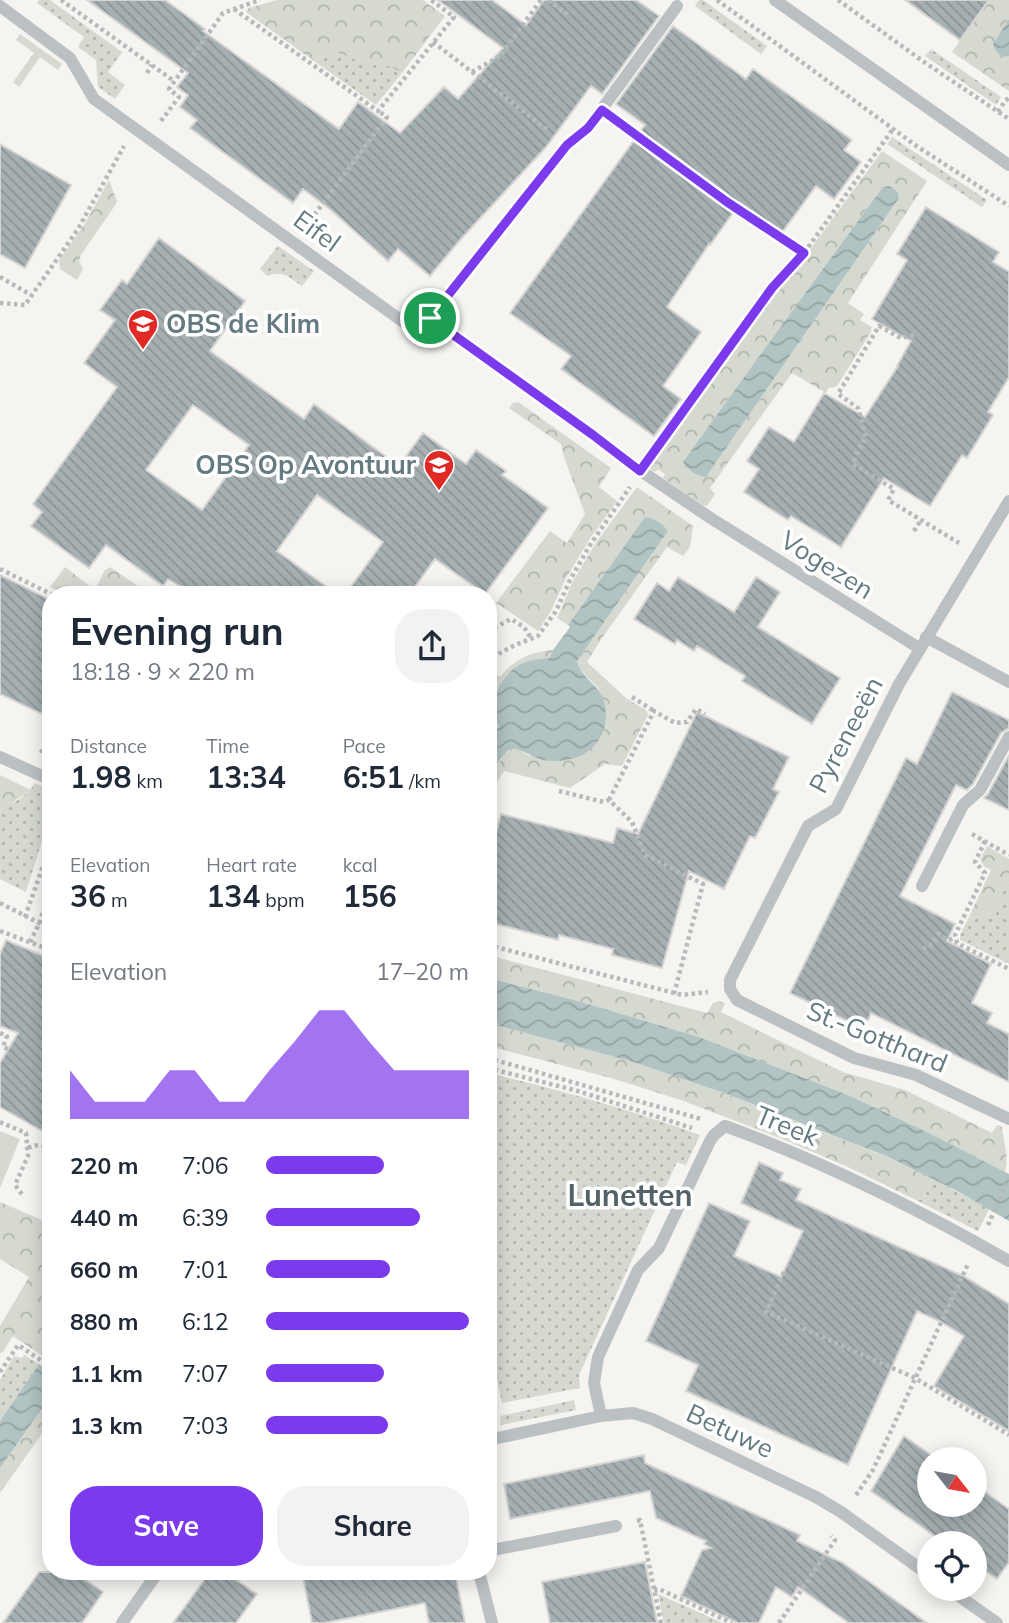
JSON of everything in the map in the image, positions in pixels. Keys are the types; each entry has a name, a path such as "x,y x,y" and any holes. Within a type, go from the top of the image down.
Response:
{"street":[{"path":"775,0 1009,165"},
{"name":"Eifel","path":"0,6 70,58 94,99 137,131 402,321 414,322 430,318"},
{"path":"430,318 567,145 588,128 677,6"},
{"name":"Vogezen","path":"430,318 640,471 862,614 1009,681"},
{"name":"Pyreneeën","path":"730,989 730,979 808,827 836,809 899,684 1009,501"},
{"path":"922,886 963,805 980,790 1009,737"},
{"path":"0,757 42,776"},
{"name":"St.-Gotthard","path":"730,989 737,1000 854,1058 916,1075 1009,1119"},
{"name":"Treek","path":"601,1416 594,1382 598,1357 638,1270 659,1248 710,1141 725,1126 870,1188 938,1221 1009,1261"},
{"name":"Betuwe","path":"497,1436 601,1416 633,1413 652,1419 816,1497 917,1566"},
{"path":"497,1549 617,1526"},
{"path":"122,1623 152,1580"},
{"path":"482,1580 492,1623"},
{"path":"966,1601 997,1623"}],"path":[{"path":"61,0 174,81"},
{"path":"0,303 25,305 78,229 137,131 155,130 178,97 169,89 223,13 260,0"},
{"path":"378,111 454,17 431,0"},
{"path":"472,72 500,55 541,0"},
{"path":"548,0 569,15"},
{"path":"717,0 915,145 1009,206"},
{"path":"838,0 1009,119"},
{"path":"234,9 387,117 294,243"},
{"path":"433,42 567,145"},
{"path":"148,73 152,65"},
{"path":"998,112 1009,98"},
{"path":"602,110 727,202 804,253"},
{"path":"497,655 538,636 556,611 590,545 640,471 772,288 804,253 893,129"},
{"path":"0,277 32,295"},
{"path":"914,335 901,338 879,326 838,394 858,408 866,437 853,464 894,489 888,500 977,554"},
{"path":"914,531 921,520"},
{"path":"0,569 42,590"},
{"path":"497,626 511,619 524,627 531,638"},
{"path":"632,697 675,723 687,722 696,709 705,714"},
{"path":"559,791 604,802 609,800 654,710"},
{"path":"609,800 632,822 645,855 703,884 674,993"},
{"path":"954,823 1009,855"},
{"path":"985,841 975,862 985,873 955,935 957,943 1009,969"},
{"path":"25,917 42,869"},
{"path":"0,903 42,925"},
{"path":"30,942 42,915"},
{"path":"0,930 42,947"},
{"path":"923,948 934,943 938,934 949,940 956,938"},
{"path":"497,947 682,995 730,989"},
{"path":"0,1033 7,1036 3,1047 8,1049"},
{"path":"497,1061 725,1126"},
{"path":"0,1122 26,1133 28,1156 15,1185 24,1198"},
{"path":"28,1149 42,1144"},
{"path":"987,1226 1009,1178"},
{"path":"779,1623 835,1541 829,1532 841,1512 851,1503 873,1470 965,1270"},
{"path":"784,1272 766,1312 915,1378 1009,1435"},
{"path":"0,1372 2,1363 18,1345 42,1361"},
{"path":"617,1526 640,1520 661,1623"},
{"path":"654,1590 732,1623"}],"green space":[{"path":"39,0 50,0 122,52 108,72 125,85 115,99 98,87 96,60 78,47 84,37 37,3"},
{"path":"277,0 423,0 445,16 402,73 383,63 360,61 338,53 311,59 246,12 249,8"},
{"path":"699,0 703,0 767,46 761,54 695,6"},
{"path":"990,0 1009,0 1009,19 993,44 1005,57 1009,56 1009,91 952,52"},
{"path":"20,34 62,64 58,70 40,57 19,87 13,82 34,53 16,40"},
{"path":"931,49 1001,97 996,105 925,56"},
{"path":"338,53 360,61 383,63 402,73 376,105 311,59"},
{"path":"892,137 987,200 982,207 887,144"},
{"path":"882,151 927,181 848,303 864,314 860,320 872,327 837,386 829,387 826,393 792,373 710,488 715,494 707,506 702,505 663,478 665,474 658,469 655,472 650,469 650,464 774,290 809,251","holes":["890,186 898,192 899,198 706,477"]},
{"path":"109,180 117,201 81,255 79,261 83,269 77,280 60,269 59,260 84,225"},
{"path":"278,246 314,271 302,286 282,274 267,276 260,269"},
{"path":"518,402 611,468 599,487 617,501 591,537 538,631 497,602 550,531 567,543 585,514 561,444 509,408"},
{"path":"637,487 693,526 690,547 683,556 667,547 587,662 626,698 646,710 648,715 622,766 605,764 570,788 504,771 497,782 497,765 505,754 512,749 530,756 599,689 579,668 577,661 668,531 658,521 645,517 568,625 557,618 573,581 595,544"},
{"path":"65,567 90,586 51,586"},
{"path":"110,567 138,586 97,586 105,570"},
{"path":"553,650 550,658 512,670 497,693 497,675 500,677 511,665 537,653"},
{"path":"0,775 31,790 7,806 0,807"},
{"path":"35,783 42,787 42,839 26,892 0,879 0,807 10,804 29,791"},
{"path":"987,846 1009,859 1009,882 989,914 984,917 969,917 991,870 980,860"},
{"path":"1009,882 1009,964 960,940 960,935 969,917 990,914"},
{"path":"497,957 707,1013 713,1003 725,1003 721,1012 843,1072 905,1090 992,1133 997,1125 1002,1127 1006,1155 1005,1172 848,1095 699,1037 497,980"},
{"path":"497,1025 630,1061 724,1093 885,1156 933,1179 921,1200 916,1200 780,1138 681,1100 611,1078 497,1048"},
{"path":"497,1075 595,1101 700,1135 686,1165 677,1162 579,1375 580,1388 502,1403 497,1379"},
{"path":"0,1131 20,1139 0,1188"},
{"path":"933,1179 989,1209 978,1231 916,1200 921,1200"},
{"path":"0,1202 42,1220 42,1356 13,1336 0,1353 0,1326 29,1277 0,1259"},
{"path":"24,1355 39,1364 0,1421 0,1380 14,1356 22,1358"},
{"path":"574,1400 576,1410 501,1425 500,1416"},
{"path":"42,1409 42,1434 0,1493 0,1468"},
{"path":"658,1594 723,1623 664,1623"}],"water":[{"path":"1009,19 1009,56 1003,57 993,44"},
{"path":"890,186 898,192 899,198 706,477 693,472 683,462 883,187"},
{"path":"645,517 663,525 668,531 577,661 583,673 600,693 605,706 606,720 598,742 590,750 569,760 543,760 512,749 497,764 498,689 507,675 520,664 550,658 570,627 568,625"},
{"path":"497,980 699,1037 848,1095 929,1133 1009,1174 1009,1221 957,1191 886,1156 724,1093 630,1061 497,1025"},
{"path":"39,1364 42,1366 42,1409 0,1468 0,1421"}],"building":[{"path":"87,0 165,0 205,29 203,31 339,129 358,102 400,133 444,87 458,99 503,48 438,0 492,0 526,25 544,0 636,0 659,16 602,94 591,86 546,147 430,276 398,249 388,261 303,189 293,203 190,128 197,120 180,107 188,95 177,87 188,73"},
{"path":"905,0 989,0 960,40"},
{"path":"673,26 746,79 753,69 852,140 844,150 861,162 834,199 816,186 781,234 740,203 709,244 667,307 701,332 663,386 681,399 654,436 561,369 571,356 510,313 645,125 616,104"},
{"path":"0,144 71,185 25,268 0,254"},
{"path":"926,207 999,252 993,262 1009,272 1009,377 988,412 993,415 967,458 962,455 930,506 884,478 841,547 791,516 788,520 744,492 759,469 747,461 769,427 794,442 824,393 865,417 911,341 872,319 907,260 897,254"},
{"path":"159,238 245,301 210,351 304,419 314,404 399,466 423,433 466,464 476,450 506,471 502,475 548,508 491,586 474,586 435,559 416,586 351,586 383,542 317,495 277,551 326,586 180,586 168,579 163,586 106,545 89,568 31,526 42,512 33,504 117,387 84,363 115,320 100,310 122,280 127,284","holes":["193,405 249,445 202,510 146,470"]},
{"path":"0,575 42,596 42,714 0,694"},
{"path":"678,577 734,612 756,577 780,592 758,627 840,678 812,724 742,681 745,676 697,646 694,651 677,640 675,644 634,619 657,583 669,591"},
{"path":"952,692 1009,720 1009,728 1001,733 973,784 967,790 956,785 900,896 955,924 947,941 991,964 972,1003 992,1013 987,1023 1009,1034 1009,1082 871,1013 864,1029 790,993 906,758 917,764"},
{"path":"697,712 789,757 773,789 779,792 755,838 750,836 724,889 689,871 662,968 612,955 613,949 559,935 558,940 497,924 497,829 501,814 613,843 617,828 638,834"},
{"path":"1009,755 1009,810 984,798"},
{"path":"6,940 42,955 42,1131 0,1107 0,1063 18,1033 0,1026 0,954"},
{"path":"759,1162 783,1173 780,1180 801,1189 796,1200 965,1277 1009,1304 1009,1431 934,1386 964,1336 917,1311 848,1465 686,1391 698,1365 646,1341 709,1203 750,1221 734,1256 781,1277 803,1231 741,1203"},
{"path":"904,1436 920,1447 917,1447 917,1517 987,1517 987,1493 1009,1509 1009,1562 997,1579 987,1572 987,1531 928,1531 871,1491"},
{"path":"644,1455 645,1463 800,1535 797,1541 843,1563 927,1623 849,1623 798,1587 792,1597 776,1587 759,1623 738,1623 681,1596 702,1550 711,1548 704,1544 706,1541 656,1518 650,1491 510,1519 504,1484"},
{"path":"645,1562 657,1623 550,1623 542,1582"},
{"path":"39,1572 42,1572 42,1580 86,1580 103,1592 82,1623 3,1623"},
{"path":"204,1580 236,1580 257,1594 236,1623 173,1623"},
{"path":"304,1580 457,1580 465,1623 429,1623 425,1603 312,1623"}],"place":[{"name":"OBS de Klim","path":"143,351"},
{"name":"OBS Op Avontuur","path":"439,492"}],"district":[{"name":"Lunetten","path":"630,1196"}],"route":[{"path":"602,110 727,202 804,253 772,288 640,471 430,318 567,145 588,128 602,110"}]}
